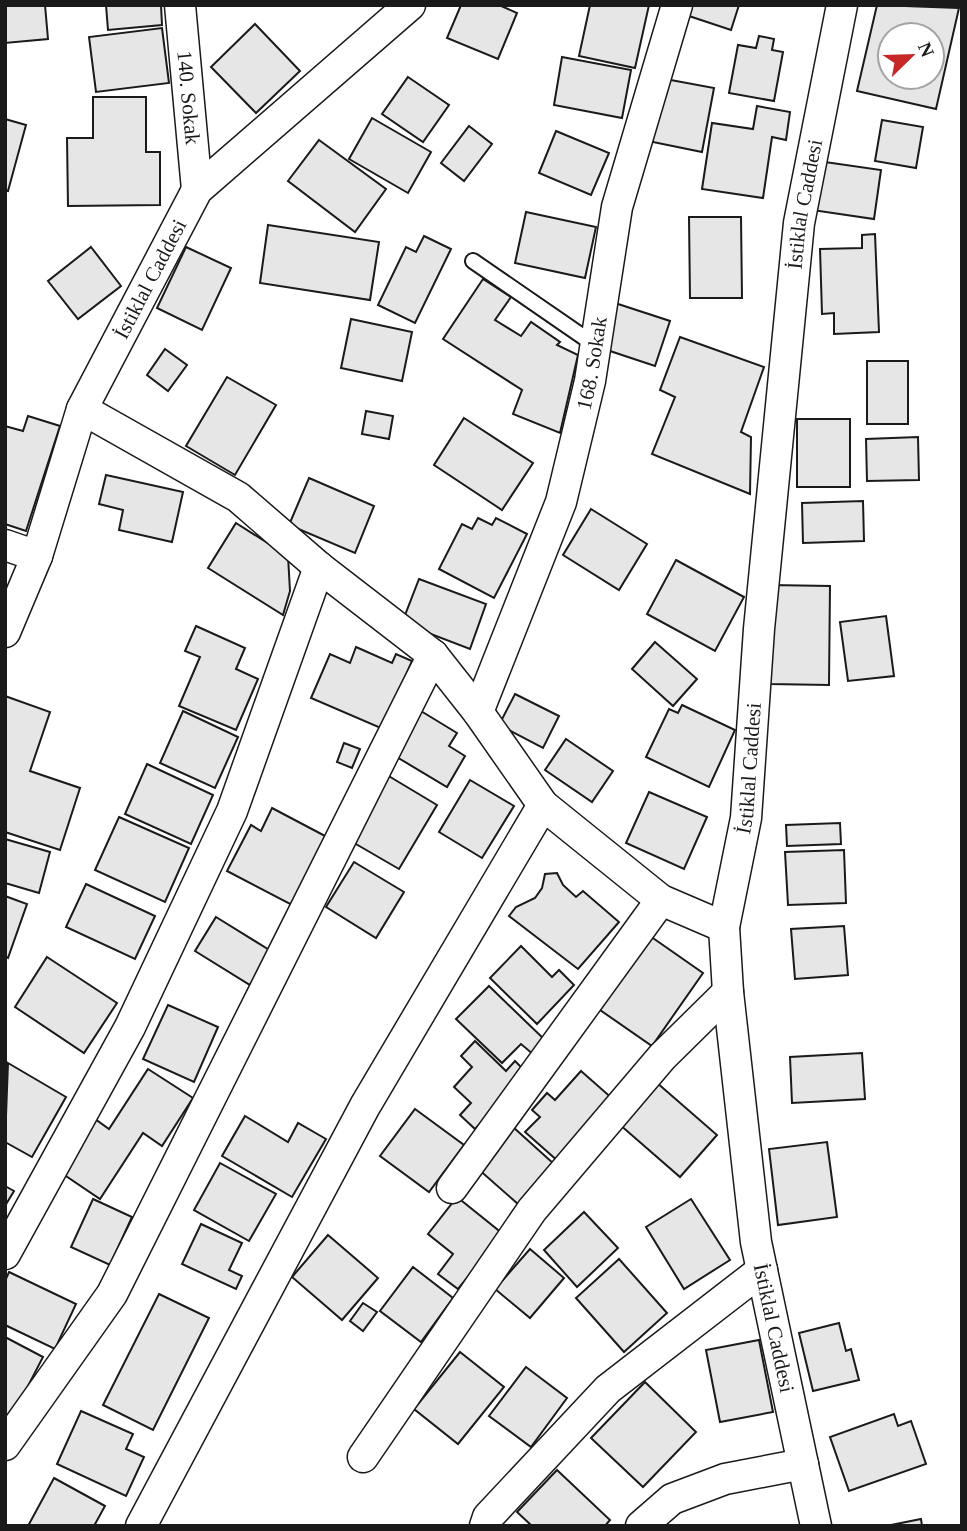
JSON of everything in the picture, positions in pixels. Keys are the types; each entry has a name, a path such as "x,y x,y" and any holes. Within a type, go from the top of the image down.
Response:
{"street":[{"name":"140. Sokak","path":"180,5 197,190"},
{"name":"İstiklal Caddesi","path":"5,632 37,556 82,409 197,190 410,5"},
{"name":"168. Sokak","path":"478,712 561,502 595,345 617,207 677,5"},
{"name":"İstiklal Caddesi","path":"816,1526 756,1242 728,992 724,926 746,818 760,629 799,223 842,5"},
{"path":"82,409 238,497 319,568 433,655 478,712 542,805 661,900 724,926"},
{"path":"5,545 37,556"},
{"path":"5,1254 130,1027 232,811 319,568"},
{"path":"5,1445 112,1294 433,655"},
{"path":"141,1526 365,1106 542,805"},
{"path":"452,1188 661,900"},
{"path":"363,1457 532,1210 662,1057 728,992"},
{"path":"485,1526 488,1517 608,1389 762,1270"},
{"path":"641,1526 672,1499 715,1483 803,1464"}],"lane":[{"path":"473,261 595,345"}],"building":[{"path":"5,5 45,5 48,39 5,43"},
{"path":"106,5 161,5 162,25 108,30"},
{"path":"461,5 499,5 517,13 498,59 447,38"},
{"path":"590,5 649,5 635,68 579,56"},
{"path":"686,5 739,5 731,30 683,14"},
{"path":"877,5 959,8 946,65 946,21 876,21 876,91 940,91 936,109 857,91"},
{"path":"255,24 300,71 256,113 211,67"},
{"path":"162,28 169,83 96,92 89,37"},
{"path":"759,36 774,39 772,50 783,52 774,101 729,93 738,45 756,48"},
{"path":"562,57 631,70 622,118 554,105"},
{"path":"408,77 449,105 423,142 382,114"},
{"path":"660,78 714,88 702,152 648,141"},
{"path":"93,97 146,97 146,152 160,152 160,205 68,206 67,138 93,138"},
{"path":"757,106 790,112 786,140 772,137 763,198 702,189 712,123 753,129"},
{"path":"372,118 431,152 408,193 349,159"},
{"path":"5,119 26,125 8,191 5,190"},
{"path":"882,120 923,127 916,168 875,161"},
{"path":"469,126 492,144 464,181 441,163"},
{"path":"556,131 609,153 591,195 539,173"},
{"path":"319,140 386,189 355,232 288,181"},
{"path":"818,161 881,170 874,219 812,210"},
{"path":"526,212 596,227 585,278 515,263"},
{"path":"689,217 741,217 742,298 690,298"},
{"path":"268,225 379,242 370,300 260,283"},
{"path":"875,234 879,332 834,334 834,313 822,314 820,249 862,248 862,235"},
{"path":"424,236 451,249 415,323 378,305 406,247 416,252"},
{"path":"91,247 121,286 78,319 48,281"},
{"path":"186,247 231,268 202,330 157,308"},
{"path":"483,279 511,297 495,320 521,336 531,322 560,342 557,345 578,355 560,433 513,414 522,390 443,339"},
{"path":"615,303 670,321 655,366 601,348"},
{"path":"351,319 412,332 402,381 341,368"},
{"path":"680,337 764,367 741,432 751,437 750,494 652,454 675,397 660,390"},
{"path":"165,349 187,365 168,391 147,375"},
{"path":"867,361 908,361 908,424 867,424"},
{"path":"227,377 276,405 235,475 186,446"},
{"path":"366,411 393,416 389,439 362,434"},
{"path":"28,416 60,426 26,531 5,524 5,426 23,431"},
{"path":"464,418 533,463 502,510 434,465"},
{"path":"797,419 850,419 850,487 797,487"},
{"path":"918,437 919,480 867,481 866,439"},
{"path":"106,475 183,492 172,542 119,530 123,510 99,504"},
{"path":"309,478 374,506 355,553 289,525"},
{"path":"863,501 864,541 803,543 802,503"},
{"path":"591,509 647,544 619,590 563,555"},
{"path":"478,518 492,525 496,518 527,534 494,598 439,569 462,524 472,529"},
{"path":"236,523 288,556 290,591 283,615 208,568"},
{"path":"676,560 744,597 715,651 647,614"},
{"path":"419,579 486,604 470,649 402,623"},
{"path":"770,585 830,586 829,685 769,684"},
{"path":"886,616 894,676 848,681 840,622"},
{"path":"196,626 245,648 236,669 258,679 236,730 179,706 200,657 185,651"},
{"path":"655,642 697,679 673,706 632,669"},
{"path":"356,647 392,663 396,654 412,661 383,729 311,698 330,654 350,663"},
{"path":"515,694 559,716 543,748 499,725"},
{"path":"5,696 50,712 30,771 80,788 60,850 5,832"},
{"path":"682,705 735,730 709,787 646,757 669,709 678,713"},
{"path":"416,708 457,733 449,746 465,756 447,787 390,753"},
{"path":"183,711 238,737 215,788 160,763"},
{"path":"566,739 613,771 592,802 545,770"},
{"path":"344,743 360,749 352,768 337,762"},
{"path":"147,764 213,795 191,844 125,814"},
{"path":"387,775 437,805 399,869 349,840"},
{"path":"470,780 514,806 482,858 439,832"},
{"path":"649,792 707,817 684,869 626,843"},
{"path":"272,808 327,837 292,905 227,871 251,825 261,831"},
{"path":"119,817 189,848 165,902 95,870"},
{"path":"840,823 841,844 787,846 786,825"},
{"path":"5,839 50,852 39,893 5,883"},
{"path":"844,850 846,903 788,905 785,852"},
{"path":"354,862 404,892 376,938 326,907"},
{"path":"557,873 563,885 576,897 583,891 619,922 578,969 509,916 516,907 535,898 542,888 545,874"},
{"path":"86,884 155,916 135,959 66,927"},
{"path":"5,896 27,904 8,958 5,956"},
{"path":"216,917 271,951 250,985 195,951"},
{"path":"844,926 848,975 795,979 791,929"},
{"path":"650,936 703,973 652,1046 600,1010"},
{"path":"521,946 552,977 559,970 574,985 537,1024 490,978"},
{"path":"47,957 117,1003 84,1053 15,1007"},
{"path":"489,986 547,1042 534,1055 521,1044 502,1063 456,1019"},
{"path":"168,1005 218,1027 194,1082 143,1059"},
{"path":"475,1041 506,1071 515,1061 528,1074 475,1129 460,1115 471,1103 454,1087 472,1067 461,1056"},
{"path":"862,1053 865,1099 792,1103 790,1057"},
{"path":"8,1063 66,1097 32,1157 5,1142"},
{"path":"148,1069 193,1098 162,1146 143,1133 100,1199 60,1172 95,1119 109,1129"},
{"path":"581,1071 614,1100 559,1162 525,1132 540,1117 532,1110 547,1093 555,1100"},
{"path":"656,1082 717,1135 680,1177 619,1124"},
{"path":"415,1109 464,1145 429,1192 380,1156"},
{"path":"245,1116 288,1142 298,1123 326,1139 292,1197 222,1156"},
{"path":"513,1127 554,1164 518,1204 477,1168"},
{"path":"827,1142 837,1217 778,1225 769,1149"},
{"path":"220,1163 276,1194 249,1241 194,1210"},
{"path":"5,1186 14,1191 5,1206"},
{"path":"457,1197 503,1234 458,1289 438,1274 453,1254 428,1234"},
{"path":"93,1199 132,1217 110,1265 71,1247"},
{"path":"691,1199 730,1260 684,1289 646,1227"},
{"path":"584,1212 618,1248 577,1287 544,1250"},
{"path":"201,1224 242,1243 229,1270 242,1276 236,1289 182,1264"},
{"path":"328,1235 378,1278 342,1320 292,1277"},
{"path":"530,1249 564,1278 530,1318 495,1289"},
{"path":"619,1259 667,1313 624,1352 576,1298"},
{"path":"413,1267 453,1298 421,1342 380,1311"},
{"path":"9,1272 76,1304 55,1349 5,1325 5,1281"},
{"path":"159,1294 209,1318 153,1430 103,1405"},
{"path":"363,1303 377,1312 363,1331 350,1321"},
{"path":"839,1323 846,1351 851,1349 859,1380 813,1391 799,1333"},
{"path":"5,1337 43,1357 11,1419 5,1416"},
{"path":"759,1340 773,1412 720,1422 706,1350"},
{"path":"460,1352 504,1387 458,1444 414,1409"},
{"path":"526,1367 567,1398 531,1447 489,1416"},
{"path":"645,1382 696,1432 643,1487 591,1438"},
{"path":"81,1411 133,1434 126,1449 144,1457 126,1496 57,1464"},
{"path":"894,1414 898,1426 911,1421 926,1464 849,1491 830,1437"},
{"path":"557,1470 610,1520 605,1526 532,1526 517,1512"},
{"path":"54,1478 105,1506 94,1526 28,1526"},
{"path":"921,1519 922,1526 886,1526"}]}
